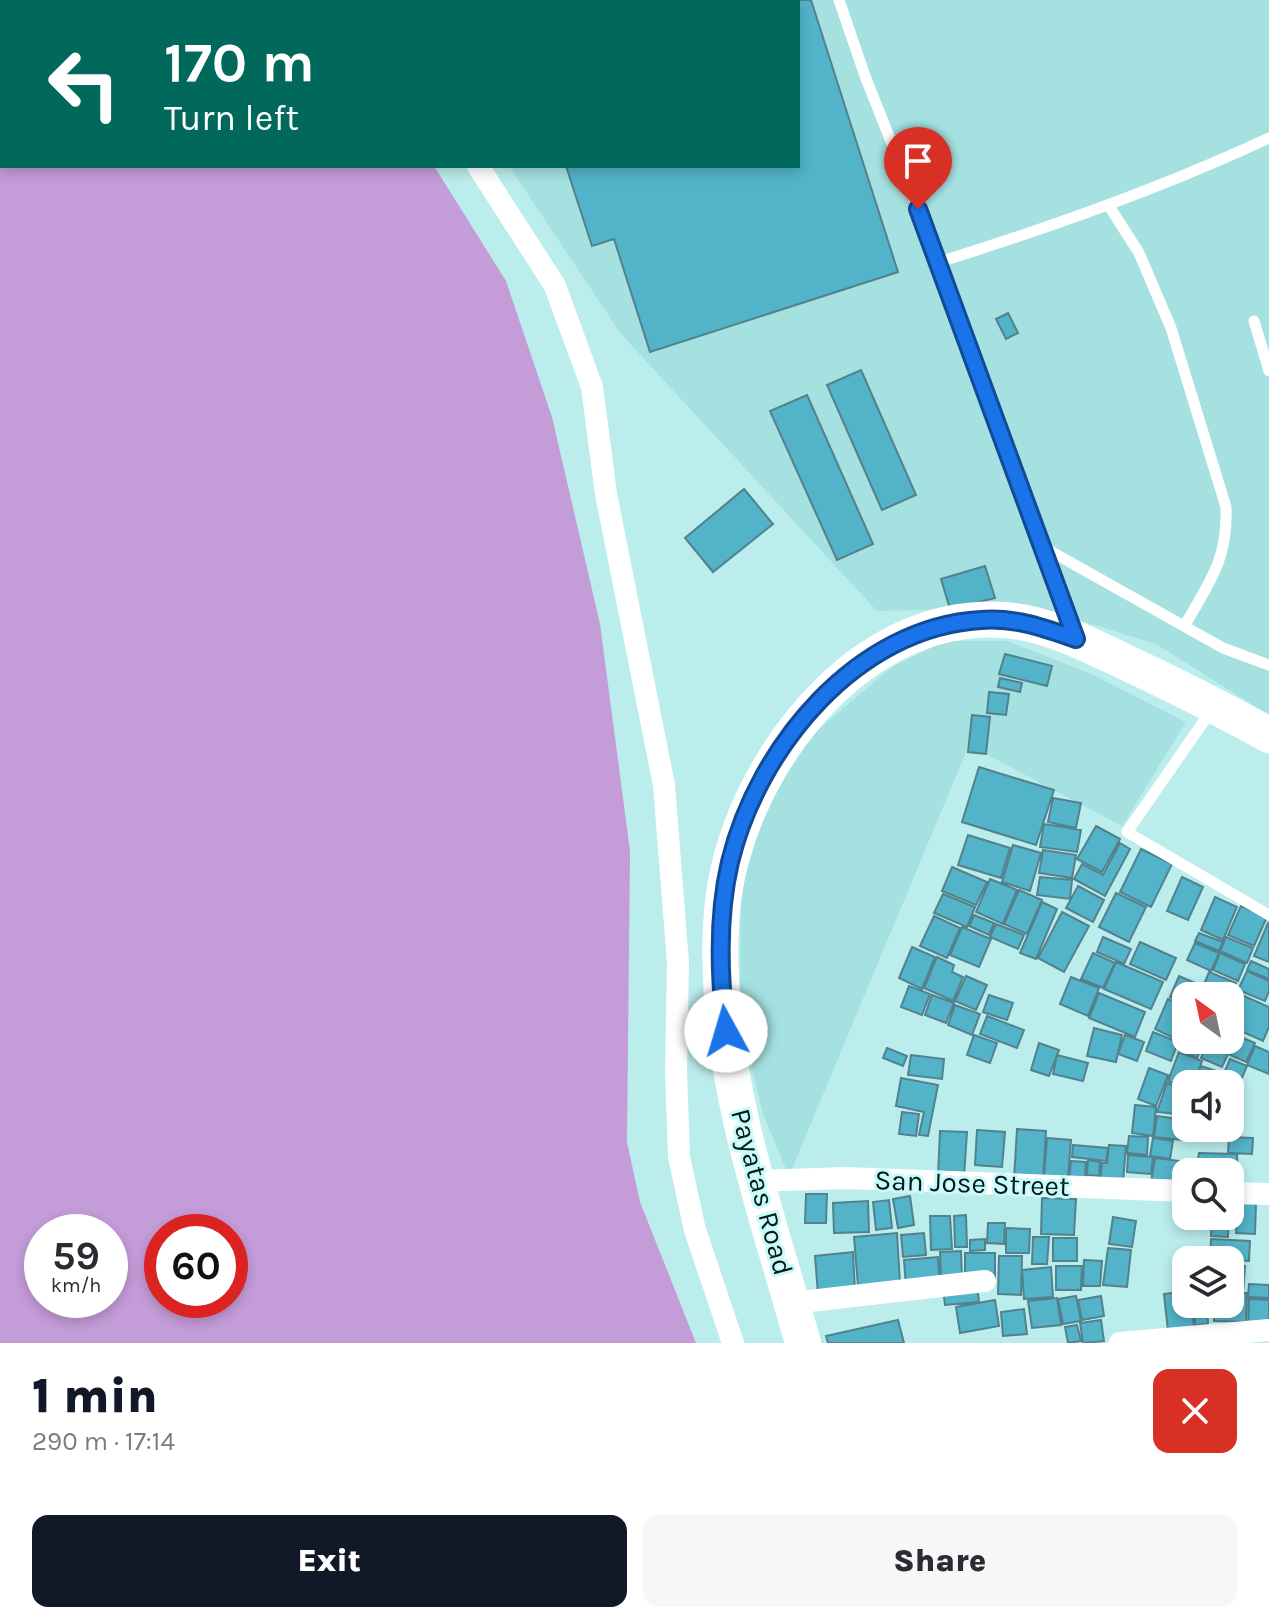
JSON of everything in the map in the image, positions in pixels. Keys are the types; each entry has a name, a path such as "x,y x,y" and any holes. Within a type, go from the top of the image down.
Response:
{"main road":[{"name":"Payatas Road","path":"803,1343 742,1124 728,1050 721,978 721,934 730,861 753,800 770,767 814,708 871,658 907,638 943,625 983,619 1008,620 1036,625 1076,639 1215,705 1269,735"}],"street":[{"path":"479,168 555,286 592,387 606,494 664,785 678,963 676,1071 679,1157 695,1230 733,1343"},
{"name":"San Jose Street","path":"757,1181 846,1178 1172,1190"},
{"path":"1244,1193 1269,1194"},
{"path":"792,1303 985,1281"},
{"path":"1120,1343 1269,1330"}],"lane":[{"path":"839,0 865,76 939,262 1076,639"},
{"path":"939,262 1028,236 1109,206 1269,138"},
{"path":"1109,206 1139,253 1171,328 1226,507 1227,535 1221,558 1185,625"},
{"path":"1254,321 1269,371"},
{"path":"1043,547 1223,648 1269,665"},
{"path":"1215,705 1127,832 1269,915"}],"shaded area":[{"path":"800,0 1269,0 1269,715 1156,644 1036,607 877,611 621,334 510,168 800,168"},
{"path":"0,168 435,168 506,281 552,417 600,624 630,851 627,1142 640,1202 696,1343 0,1343"},
{"path":"945,641 1007,641 1089,673 1186,722 1122,826 969,745 789,1176 763,1114 740,1015 741,893 770,790 812,735 892,667"}],"building":[{"path":"800,0 811,0 898,272 650,352 614,239 592,246 567,168 800,168"},
{"path":"1008,313 1018,333 1006,339 996,319"},
{"path":"861,370 916,495 882,510 827,385"},
{"path":"807,395 873,544 837,560 770,411"},
{"path":"744,489 773,524 713,572 685,538"},
{"path":"985,566 995,598 950,609 941,579"},
{"path":"1005,654 1052,666 1047,686 999,674"},
{"path":"1000,678 1022,683 1020,692 998,687"},
{"path":"989,692 1009,694 1006,715 987,713"},
{"path":"972,715 990,717 986,754 968,752"},
{"path":"979,767 1054,790 1036,845 962,822"},
{"path":"1053,798 1081,803 1076,828 1048,822"},
{"path":"1044,824 1081,830 1077,852 1040,847"},
{"path":"1096,826 1120,839 1102,872 1077,859"},
{"path":"968,835 1010,848 1001,878 958,865"},
{"path":"1120,843 1130,849 1105,896 1074,879 1082,864 1103,875"},
{"path":"1013,845 1041,853 1030,891 1002,882"},
{"path":"1141,849 1172,864 1151,907 1120,892"},
{"path":"1043,850 1076,855 1072,878 1039,873"},
{"path":"952,867 987,882 976,905 942,891"},
{"path":"1040,877 1072,880 1070,899 1037,895"},
{"path":"1182,877 1203,887 1188,920 1167,911"},
{"path":"990,879 1017,890 1003,924 976,912"},
{"path":"1078,886 1104,900 1093,922 1066,908"},
{"path":"1019,890 1042,900 1027,934 1004,924"},
{"path":"1116,893 1146,907 1129,942 1099,927"},
{"path":"943,894 975,907 967,927 934,913"},
{"path":"1215,897 1237,907 1223,940 1201,930"},
{"path":"1042,902 1057,909 1036,959 1020,953"},
{"path":"1241,906 1267,917 1254,946 1228,935"},
{"path":"1062,912 1089,926 1064,972 1038,958"},
{"path":"974,915 994,923 989,935 969,926"},
{"path":"934,916 960,928 947,958 920,946"},
{"path":"996,924 1024,935 1018,949 990,937"},
{"path":"1269,924 1269,962 1254,956"},
{"path":"962,927 991,939 979,967 950,955"},
{"path":"1199,933 1223,942 1219,951 1195,941"},
{"path":"1103,937 1131,949 1124,964 1097,952"},
{"path":"1226,937 1253,948 1247,963 1220,951"},
{"path":"1140,942 1176,958 1166,980 1130,964"},
{"path":"1195,943 1219,953 1211,971 1187,960"},
{"path":"912,947 935,957 922,989 899,978"},
{"path":"1093,953 1115,963 1103,988 1081,979"},
{"path":"1220,953 1245,964 1238,981 1213,970"},
{"path":"937,957 954,965 952,972 963,977 953,1001 924,988"},
{"path":"1251,961 1269,969 1269,979 1247,970"},
{"path":"1116,962 1163,982 1151,1009 1104,989"},
{"path":"1247,971 1269,981 1265,1001 1244,992 1242,982"},
{"path":"1209,972 1234,982 1205,982"},
{"path":"966,976 987,985 976,1010 955,1001"},
{"path":"1179,976 1193,982 1176,982"},
{"path":"1071,977 1099,988 1088,1016 1060,1004"},
{"path":"909,986 930,994 922,1015 901,1007"},
{"path":"1099,993 1145,1012 1135,1037 1089,1018"},
{"path":"932,995 954,1003 946,1023 925,1015"},
{"path":"989,995 1013,1003 1007,1020 983,1012"},
{"path":"1244,996 1269,1007 1269,1027 1263,1041 1244,1032"},
{"path":"1168,999 1172,1001 1172,1037 1155,1029"},
{"path":"955,1005 980,1014 972,1035 948,1025"},
{"path":"987,1016 1024,1030 1017,1048 980,1034"},
{"path":"1094,1028 1122,1035 1116,1062 1087,1056"},
{"path":"1153,1032 1172,1040 1171,1061 1146,1051"},
{"path":"974,1035 997,1043 990,1063 967,1055"},
{"path":"1125,1035 1144,1042 1137,1061 1118,1054"},
{"path":"1244,1038 1255,1043 1246,1062 1230,1055 1244,1054"},
{"path":"1039,1043 1059,1050 1049,1076 1031,1070"},
{"path":"1255,1046 1269,1052 1269,1074 1247,1065"},
{"path":"887,1048 907,1056 903,1066 883,1058"},
{"path":"1178,1054 1202,1061 1199,1070 1172,1070"},
{"path":"1203,1054 1228,1054 1222,1067 1201,1058"},
{"path":"911,1055 944,1059 942,1079 908,1075"},
{"path":"1057,1055 1088,1063 1083,1081 1053,1074"},
{"path":"1230,1059 1247,1066 1244,1073 1244,1070 1225,1070"},
{"path":"1149,1068 1168,1075 1156,1106 1138,1099"},
{"path":"901,1078 938,1085 928,1136 919,1135 924,1112 896,1106"},
{"path":"1167,1083 1172,1085 1172,1114 1157,1112"},
{"path":"1135,1105 1156,1107 1153,1136 1132,1133"},
{"path":"902,1112 919,1114 916,1136 899,1134"},
{"path":"1157,1116 1172,1118 1172,1139 1154,1137"},
{"path":"1017,1129 1046,1131 1043,1181 1014,1179"},
{"path":"977,1130 1005,1132 1002,1167 975,1165"},
{"path":"940,1131 967,1132 964,1177 938,1176"},
{"path":"1129,1136 1148,1137 1147,1155 1127,1153"},
{"path":"1047,1138 1071,1140 1068,1177 1044,1176"},
{"path":"1153,1138 1173,1142 1170,1159 1150,1156"},
{"path":"1244,1138 1253,1138 1252,1154 1228,1153 1229,1142 1244,1142"},
{"path":"1073,1145 1108,1148 1106,1161 1072,1157"},
{"path":"1109,1145 1126,1146 1123,1183 1100,1181 1102,1163 1107,1163"},
{"path":"1199,1153 1237,1154 1237,1158 1198,1158"},
{"path":"1128,1155 1153,1157 1151,1174 1127,1172"},
{"path":"1155,1158 1172,1160 1172,1185 1151,1182"},
{"path":"1088,1160 1100,1162 1099,1176 1087,1175"},
{"path":"1071,1161 1086,1162 1085,1179 1069,1178"},
{"path":"806,1194 827,1194 826,1223 805,1223"},
{"path":"910,1196 914,1225 898,1228 893,1199"},
{"path":"1042,1198 1076,1199 1074,1235 1041,1234"},
{"path":"889,1200 892,1228 876,1230 873,1202"},
{"path":"868,1201 869,1232 834,1233 833,1203"},
{"path":"1244,1202 1256,1203 1255,1234 1236,1233 1236,1230 1244,1230"},
{"path":"966,1215 967,1247 955,1247 954,1216"},
{"path":"930,1216 950,1216 952,1249 931,1250"},
{"path":"1113,1217 1136,1221 1132,1247 1109,1244"},
{"path":"988,1223 1005,1223 1004,1244 987,1243"},
{"path":"1006,1228 1030,1229 1029,1253 1006,1253"},
{"path":"1211,1230 1228,1230 1228,1237 1211,1236"},
{"path":"897,1233 900,1283 858,1286 854,1237"},
{"path":"924,1233 926,1255 903,1257 901,1235"},
{"path":"1033,1237 1049,1237 1047,1264 1032,1264"},
{"path":"1053,1238 1077,1238 1077,1261 1053,1261"},
{"path":"985,1239 985,1250 970,1251 970,1240"},
{"path":"1211,1239 1250,1241 1249,1261 1244,1261 1244,1246 1211,1246"},
{"path":"1108,1248 1131,1250 1127,1287 1103,1285"},
{"path":"961,1251 962,1279 941,1280 940,1252"},
{"path":"853,1252 855,1291 818,1294 815,1256"},
{"path":"965,1253 995,1253 995,1279 965,1279"},
{"path":"999,1256 1022,1256 1021,1295 998,1294"},
{"path":"938,1257 940,1284 906,1287 904,1260"},
{"path":"1084,1260 1102,1261 1100,1286 1083,1286"},
{"path":"1056,1266 1082,1266 1081,1290 1056,1290"},
{"path":"1051,1267 1053,1297 1024,1299 1022,1270"},
{"path":"1249,1284 1269,1285 1269,1298 1248,1297"},
{"path":"977,1285 979,1302 945,1305 943,1289"},
{"path":"1172,1293 1172,1318 1193,1318 1194,1329 1168,1331 1164,1294"},
{"path":"1244,1293 1247,1293 1246,1322 1214,1321 1214,1318 1244,1318"},
{"path":"1076,1296 1081,1321 1063,1324 1058,1299"},
{"path":"1101,1296 1104,1316 1082,1320 1078,1300"},
{"path":"1057,1298 1061,1325 1032,1328 1028,1301"},
{"path":"1249,1299 1269,1300 1269,1327 1248,1326"},
{"path":"995,1300 999,1326 960,1333 956,1307"},
{"path":"1024,1309 1027,1334 1003,1336 1001,1312"},
{"path":"1195,1318 1208,1318 1208,1324 1195,1325"},
{"path":"898,1320 904,1343 828,1343 826,1336"},
{"path":"1101,1320 1104,1341 1083,1343 1080,1323"},
{"path":"1077,1325 1081,1341 1068,1343 1065,1327"}],"route":[{"path":"726,1031 721,934 730,861 753,800 770,767 814,708 858,666 884,649 956,622 1008,620 1036,625 1076,639 918,209"}]}
